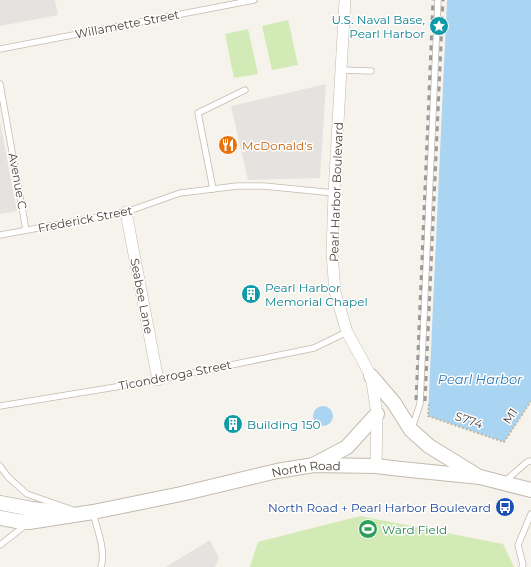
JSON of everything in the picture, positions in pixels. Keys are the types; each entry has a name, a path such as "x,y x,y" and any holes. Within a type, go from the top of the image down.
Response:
{"street":[{"name":"Pearl Harbor Boulevard","path":"345,0 332,253 335,292 347,332 371,376 377,414 376,466"},
{"name":"Seabee Lane","path":"126,212 158,380"},
{"path":"371,376 394,403 411,430 429,446 480,477"},
{"path":"314,464 347,447 377,414"},
{"name":"North Road","path":"0,518 23,522 88,513 314,464 376,466 480,477 531,490"},
{"name":"North Road","path":"0,503 32,509 88,513"},
{"path":"0,525 23,522"}],"lane":[{"name":"Willamette Street","path":"0,49 254,0"},
{"path":"411,430 420,404 438,0"},
{"path":"341,70 371,71"},
{"name":"Avenue C","path":"0,84 26,230"},
{"path":"213,189 198,113 245,90"},
{"name":"Frederick Street","path":"0,235 126,212 180,193 237,186 264,186 334,193"},
{"name":"Ticonderoga Street","path":"0,406 158,380 314,348 347,332"},
{"path":"504,482 527,462 531,461"},
{"path":"0,466 8,477 27,494 88,513 100,539 103,561 101,567"},
{"path":"522,567 523,565 518,545 531,514"},
{"path":"0,545 23,522"}],"path":[{"name":"M1","path":"504,442 531,401"},
{"name":"S774","path":"429,405 428,416 504,442"}],"green space":[{"path":"288,20 298,65 272,70 262,26"},
{"path":"248,29 258,74 234,78 225,34"},
{"name":"Ward Field","path":"360,516 503,544 514,567 250,567 258,542"}],"shaded area":[{"path":"0,0 55,0 58,15 0,26"},
{"path":"326,84 320,178 248,180 231,106"},
{"path":"0,122 17,211 0,214"},
{"path":"210,540 219,558 215,567 166,567"}],"water":[{"name":"Pearl Harbor","path":"447,0 531,0 531,401 504,442 428,416"},
{"path":"319,406 327,406 333,412 333,420 327,426 319,426 313,420 313,412"}],"railway":[{"path":"416,400 433,0"},
{"path":"425,401 443,0"}],"place":[{"name":"U.S. Naval Base, Pearl Harbor","path":"439,26"},
{"name":"McDonald's","path":"228,145"},
{"name":"Pearl Harbor Memorial Chapel","path":"251,294"},
{"name":"Building 150","path":"233,424"},
{"name":"North Road + Pearl Harbor Boulevard","path":"505,507"},
{"name":"Ward Field","path":"368,529"}]}
